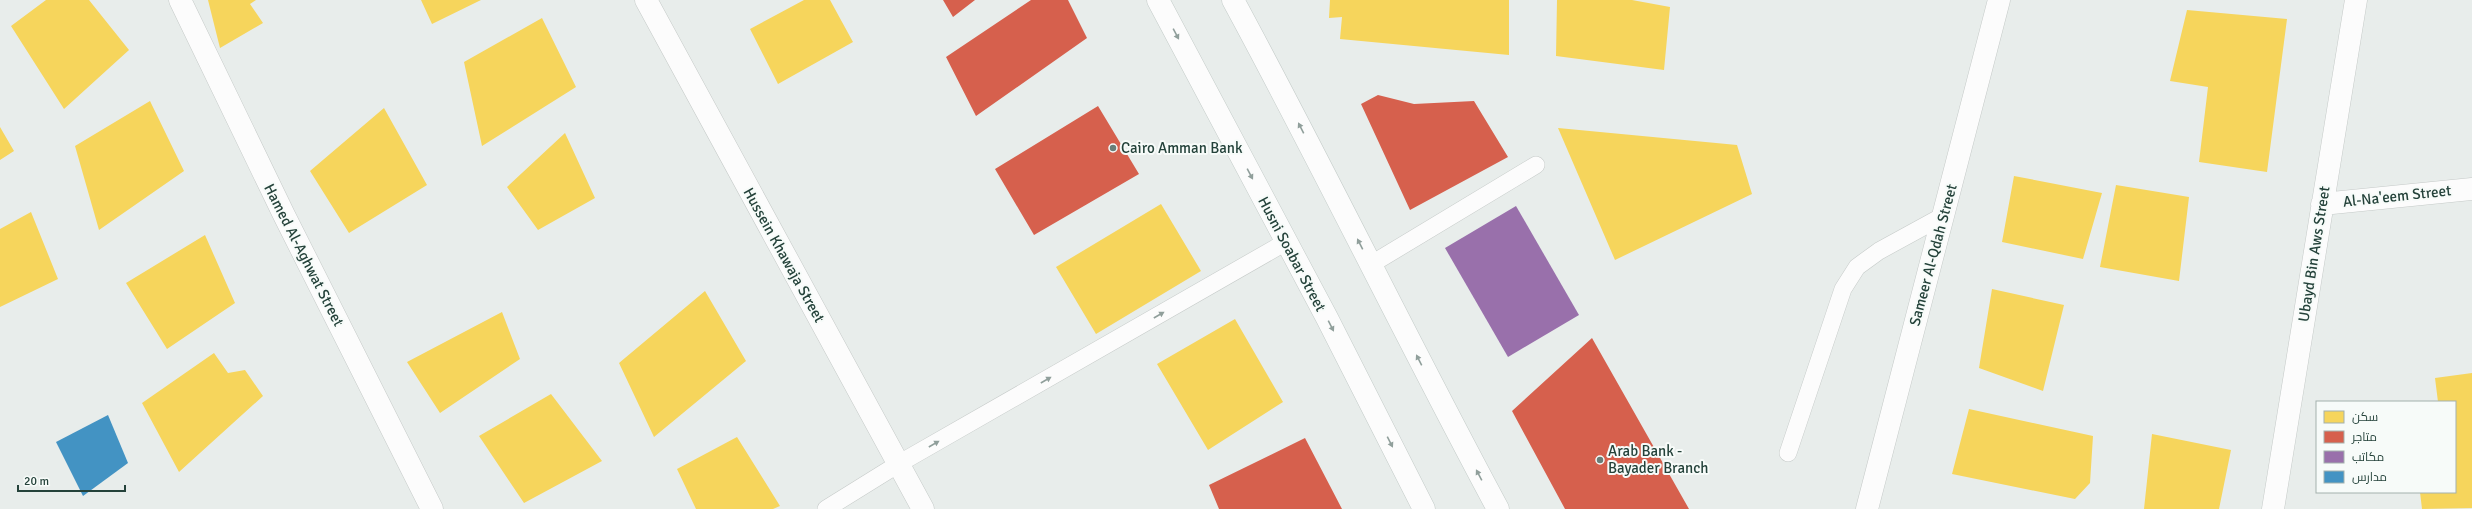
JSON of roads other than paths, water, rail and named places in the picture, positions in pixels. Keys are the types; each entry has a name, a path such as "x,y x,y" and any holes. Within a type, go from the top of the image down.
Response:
{"street":[{"name":"Hamed Al-Aghwat Street","path":"180,0 284,215 432,509"},
{"name":"Hussein Khawaja Street","path":"646,0 900,463 923,509"},
{"name":"Husni Soabar Street","path":"1158,0 1286,242 1424,509"},
{"path":"1233,0 1284,93 1370,265 1498,509"},
{"name":"Sameer Al-Qdah Street","path":"1867,509 1998,0"},
{"name":"Ubayd Bin Aws Street","path":"2273,509 2356,0"},
{"name":"Al-Na'eem Street","path":"2322,204 2472,189"}],"lane":[{"path":"1370,265 1536,165"},
{"path":"1788,453 1843,289 1857,267 1879,251 1943,216"},
{"path":"826,509 900,463 1286,242"}],"place":[{"name":"Cairo Amman Bank","path":"1113,148"},
{"name":"Arab Bank - Bayader Branch","path":"1600,460"}]}
